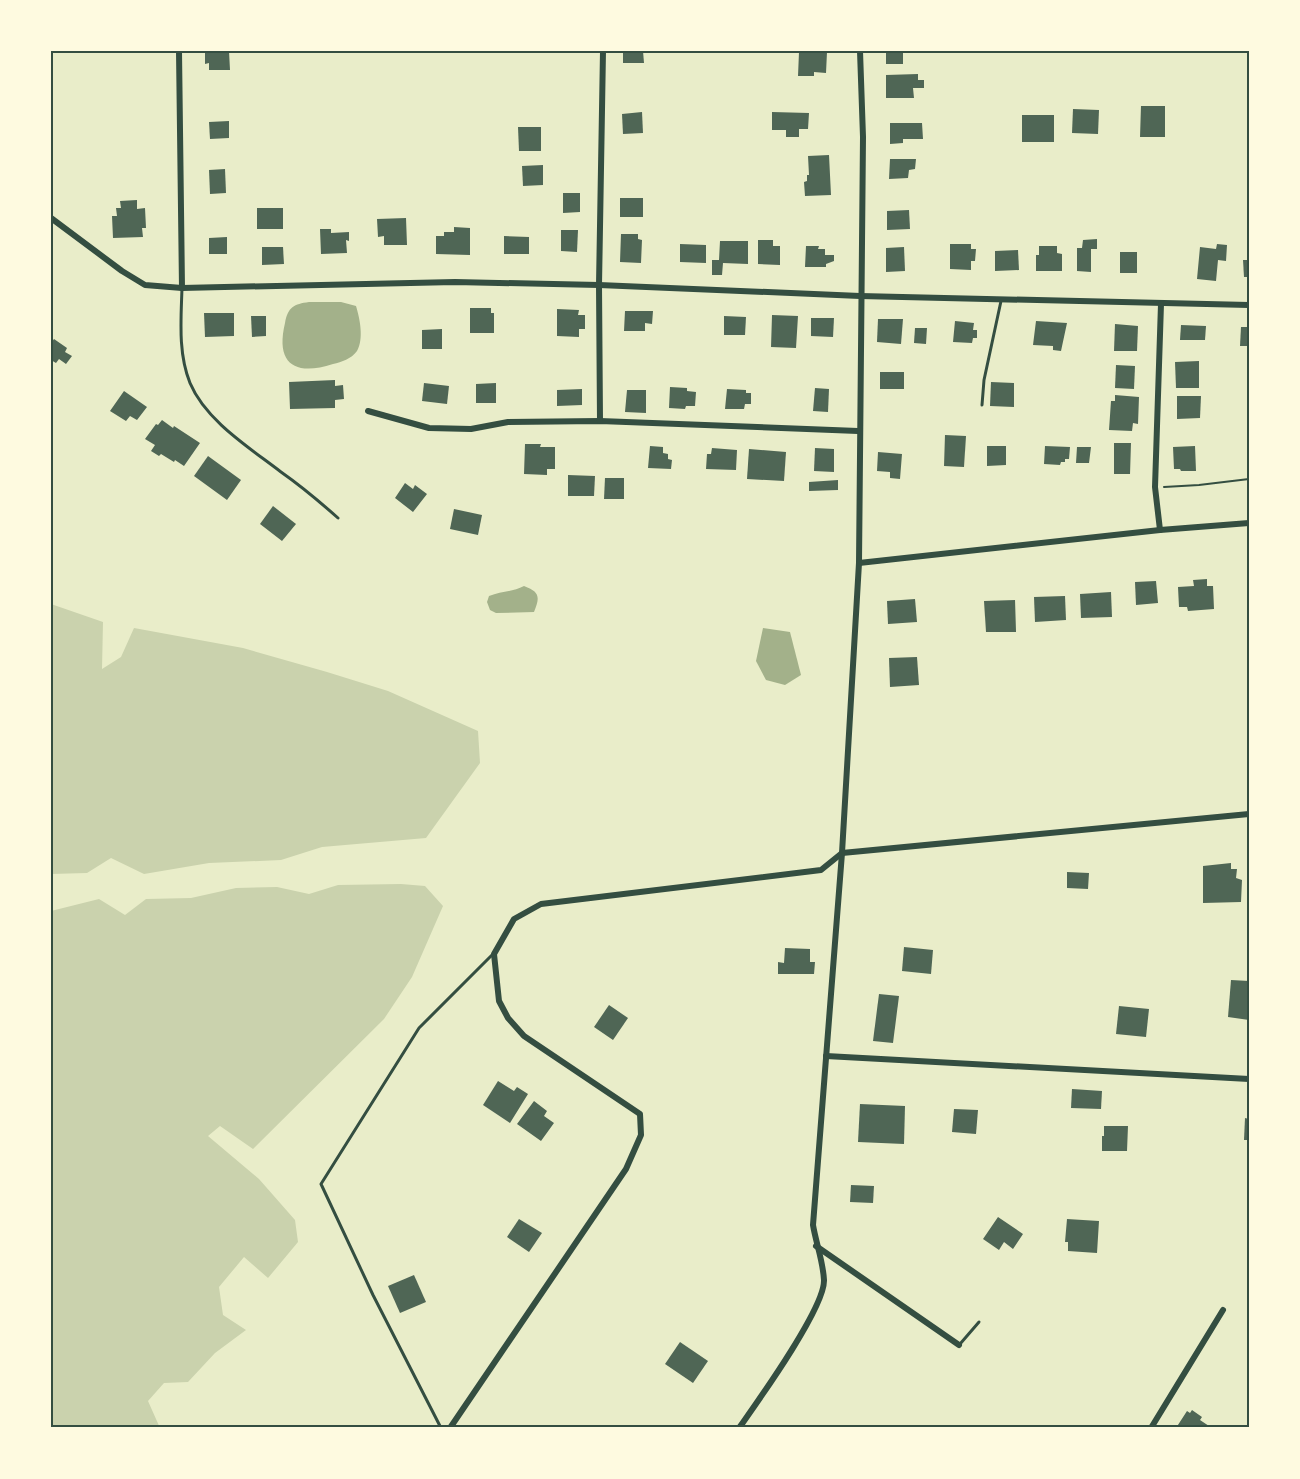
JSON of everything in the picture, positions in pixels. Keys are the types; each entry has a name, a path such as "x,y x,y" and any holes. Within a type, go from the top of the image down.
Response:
{"street":[{"path":"179,51 182,288"},
{"path":"600,421 599,285 603,51"},
{"path":"739,1428 798,1339 821,1298 824,1281 813,1225 842,853 859,563 858,431 862,137 860,51"},
{"path":"51,218 122,272 145,285 182,288 455,282 599,285 860,296 1249,305"},
{"path":"1160,530 1155,487 1161,304"},
{"path":"368,411 429,428 471,429 508,422 600,421 858,431"},
{"path":"859,563 1160,530 1249,523"},
{"path":"450,1428 626,1169 641,1135 640,1114 524,1036 508,1018 499,1001 494,954 514,919 541,904 821,870 842,853 1249,814"},
{"path":"826,1056 1249,1079"},
{"path":"816,1246 959,1345"},
{"path":"1151,1428 1223,1310"}],"lane":[{"path":"182,288 180,341 190,384 206,407 231,435 318,500 338,518"},
{"path":"982,405 984,380 1001,299"},
{"path":"441,1428 373,1295 321,1184 419,1028 494,954"},
{"path":"959,1345 979,1322"}],"path":[{"path":"1155,487 1249,479"}],"shaded area":[{"path":"309,302 341,302 356,306 361,335 357,351 352,356 340,362 308,369 291,364 286,358 283,337 288,313 296,305"},
{"path":"524,586 536,593 538,599 534,612 496,613 490,610 487,602 489,596"},
{"path":"51,604 103,622 102,669 121,657 134,628 243,648 388,691 478,731 480,763 426,838 322,847 281,860 209,863 144,874 111,858 87,873 51,874"},
{"path":"763,628 790,632 801,675 785,685 766,680 756,661"},
{"path":"338,885 425,886 443,906 412,977 384,1019 253,1149 220,1126 208,1136 259,1179 295,1220 298,1242 268,1278 244,1257 219,1287 223,1315 246,1330 215,1353 188,1382 164,1383 148,1401 160,1428 51,1428 51,911 99,899 125,915 146,899 191,898 236,888 277,887 309,894"}],"building":[{"path":"205,51 229,51 230,70 209,70 209,63 205,64"},
{"path":"623,51 643,51 644,63 623,63"},
{"path":"886,51 903,51 903,64 886,64"},
{"path":"799,52 827,52 826,73 814,72 814,76 798,76"},
{"path":"918,74 918,80 924,80 924,88 913,88 914,98 886,98 886,75"},
{"path":"1141,106 1165,106 1165,137 1140,137"},
{"path":"1073,109 1099,110 1098,134 1072,133"},
{"path":"642,112 643,133 623,134 622,114"},
{"path":"772,112 809,113 808,129 799,129 799,137 786,137 786,130 772,130"},
{"path":"1022,115 1054,115 1054,142 1022,142"},
{"path":"229,121 229,138 210,139 209,122"},
{"path":"890,123 922,123 923,139 903,139 903,143 890,144"},
{"path":"518,127 541,127 541,151 519,151"},
{"path":"829,155 831,195 805,196 804,182 807,181 807,175 809,175 808,156"},
{"path":"890,159 916,159 915,169 909,170 908,178 889,179"},
{"path":"543,165 543,185 523,186 522,166"},
{"path":"225,169 226,193 210,194 209,170"},
{"path":"563,193 580,193 580,212 563,213"},
{"path":"620,198 643,198 643,217 620,217"},
{"path":"137,200 137,209 145,208 146,228 142,228 143,237 113,238 112,216 117,216 116,208 121,208 120,201"},
{"path":"257,208 283,208 283,229 257,229"},
{"path":"909,210 910,229 887,230 887,211"},
{"path":"406,218 407,245 384,245 384,236 378,237 377,219"},
{"path":"454,227 470,228 470,255 436,254 436,236 444,236 444,232 454,232"},
{"path":"320,229 331,229 331,233 349,232 349,241 346,240 347,253 321,254"},
{"path":"561,230 578,230 577,252 561,251"},
{"path":"621,234 638,234 638,239 642,240 641,263 620,262"},
{"path":"504,236 529,237 529,254 504,254"},
{"path":"227,237 227,254 209,254 209,238"},
{"path":"1097,239 1097,249 1091,249 1091,272 1077,271 1077,248 1082,248 1083,240"},
{"path":"758,240 773,240 773,246 780,246 780,265 758,264"},
{"path":"720,241 748,241 748,264 723,263 722,275 712,275 712,260 719,260"},
{"path":"680,244 706,245 706,263 680,262"},
{"path":"950,244 971,244 971,249 976,249 975,261 971,261 971,270 950,269"},
{"path":"1217,244 1227,245 1226,261 1218,260 1216,281 1197,279 1200,247 1216,249"},
{"path":"806,246 819,246 818,249 825,249 825,255 834,255 834,261 826,264 826,267 805,267"},
{"path":"1039,246 1057,246 1057,253 1062,254 1062,271 1036,271 1036,255 1039,255"},
{"path":"262,247 283,247 284,264 262,265"},
{"path":"904,247 905,271 886,272 886,248"},
{"path":"1018,250 1019,270 995,271 995,251"},
{"path":"1120,252 1137,252 1137,273 1120,273"},
{"path":"1243,260 1249,260 1249,277 1244,277"},
{"path":"470,308 491,308 491,313 494,313 494,333 470,333"},
{"path":"557,309 579,310 578,315 585,315 585,329 579,329 579,337 557,336"},
{"path":"625,311 653,311 652,324 645,323 645,331 624,331"},
{"path":"204,313 234,313 234,336 205,337"},
{"path":"772,315 798,316 796,348 771,347"},
{"path":"251,316 266,316 266,336 252,337"},
{"path":"724,316 746,317 745,335 724,335"},
{"path":"811,318 834,318 833,337 811,336"},
{"path":"878,319 903,319 901,344 877,342"},
{"path":"955,321 974,323 973,330 977,330 977,338 973,338 972,343 953,342"},
{"path":"1036,321 1067,323 1061,351 1053,350 1053,346 1033,345"},
{"path":"1115,324 1138,326 1137,351 1114,351"},
{"path":"1181,325 1206,326 1205,340 1180,340"},
{"path":"1241,327 1249,327 1249,346 1240,346"},
{"path":"915,328 927,328 926,344 914,343"},
{"path":"442,329 442,349 422,349 422,330"},
{"path":"54,339 67,348 65,352 72,356 66,364 59,359 56,363 51,360 51,343"},
{"path":"1199,361 1199,388 1176,388 1175,362"},
{"path":"1116,365 1135,366 1134,389 1115,388"},
{"path":"880,372 904,372 904,389 880,389"},
{"path":"335,380 335,386 343,385 344,399 335,400 335,408 290,409 289,382"},
{"path":"991,382 1014,383 1014,407 990,406"},
{"path":"424,383 449,386 447,404 422,401"},
{"path":"496,383 496,403 476,403 476,384"},
{"path":"670,387 687,388 687,391 696,392 695,406 686,406 685,409 669,408"},
{"path":"815,388 829,389 828,412 813,411"},
{"path":"582,389 582,405 557,406 557,390"},
{"path":"727,389 746,390 746,393 751,393 751,404 745,404 744,409 725,409"},
{"path":"627,390 646,390 646,413 625,412"},
{"path":"124,391 147,407 137,420 130,416 126,421 110,411"},
{"path":"1115,395 1139,397 1138,424 1133,423 1132,431 1109,430 1111,401 1115,401"},
{"path":"1177,396 1201,396 1200,418 1177,419"},
{"path":"162,420 200,443 184,466 151,451 155,445 145,439 156,424 158,425"},
{"path":"945,435 966,436 964,467 944,466"},
{"path":"1114,443 1131,443 1130,474 1114,474"},
{"path":"525,444 555,447 555,469 547,469 547,475 524,474"},
{"path":"650,446 663,447 663,453 668,454 668,459 672,460 671,469 648,468"},
{"path":"987,446 1006,446 1006,465 987,466"},
{"path":"1045,446 1070,447 1069,459 1065,459 1065,462 1061,462 1060,465 1044,464"},
{"path":"1195,446 1196,471 1174,469 1173,447"},
{"path":"1077,447 1091,447 1089,463 1076,463"},
{"path":"712,448 737,450 736,470 706,469 707,454 711,454"},
{"path":"815,448 834,449 834,472 814,471"},
{"path":"749,449 786,452 784,481 747,479"},
{"path":"878,452 902,454 900,479 890,478 890,472 877,471"},
{"path":"208,456 241,480 227,500 194,476"},
{"path":"568,475 595,476 594,496 568,496"},
{"path":"605,478 624,478 624,499 604,499"},
{"path":"838,480 838,490 809,491 809,482"},
{"path":"405,483 413,489 415,485 427,494 413,512 395,498"},
{"path":"273,506 296,524 282,541 260,524"},
{"path":"454,509 482,515 478,535 450,529"},
{"path":"1207,579 1207,586 1213,586 1214,609 1188,611 1187,607 1179,607 1178,587 1194,586 1193,580"},
{"path":"1156,581 1158,603 1136,605 1135,582"},
{"path":"1111,592 1112,617 1081,618 1080,594"},
{"path":"1065,596 1066,620 1035,622 1034,597"},
{"path":"915,599 917,622 888,624 887,601"},
{"path":"1015,600 1016,632 986,632 984,601"},
{"path":"917,657 919,685 890,687 889,658"},
{"path":"1231,863 1231,869 1237,869 1236,878 1242,880 1241,902 1203,903 1203,866"},
{"path":"1067,872 1089,873 1088,889 1067,888"},
{"path":"904,947 933,950 931,974 902,971"},
{"path":"785,948 810,949 810,962 815,962 814,974 778,974 778,962 784,963"},
{"path":"1231,980 1249,981 1249,1020 1228,1017"},
{"path":"879,994 899,996 893,1043 873,1041"},
{"path":"609,1005 628,1018 613,1040 594,1027"},
{"path":"1119,1006 1149,1009 1146,1037 1116,1034"},
{"path":"498,1081 514,1091 517,1087 528,1094 510,1123 483,1105"},
{"path":"1072,1089 1102,1091 1101,1109 1071,1108"},
{"path":"534,1101 547,1111 544,1116 554,1123 541,1141 517,1124"},
{"path":"860,1104 905,1106 904,1144 858,1142"},
{"path":"954,1109 978,1110 976,1134 952,1132"},
{"path":"1245,1118 1249,1119 1249,1140 1244,1140"},
{"path":"1104,1126 1128,1126 1127,1151 1102,1151"},
{"path":"851,1185 874,1186 873,1203 850,1202"},
{"path":"998,1217 1023,1234 1013,1249 1004,1242 999,1250 983,1239"},
{"path":"519,1219 542,1233 529,1252 507,1237"},
{"path":"1067,1219 1099,1221 1097,1253 1068,1251 1068,1242 1065,1242"},
{"path":"414,1275 426,1302 400,1313 388,1286"},
{"path":"680,1342 708,1361 693,1383 665,1364"},
{"path":"1192,1410 1209,1426 1207,1428 1176,1428 1187,1411 1190,1413"}]}
